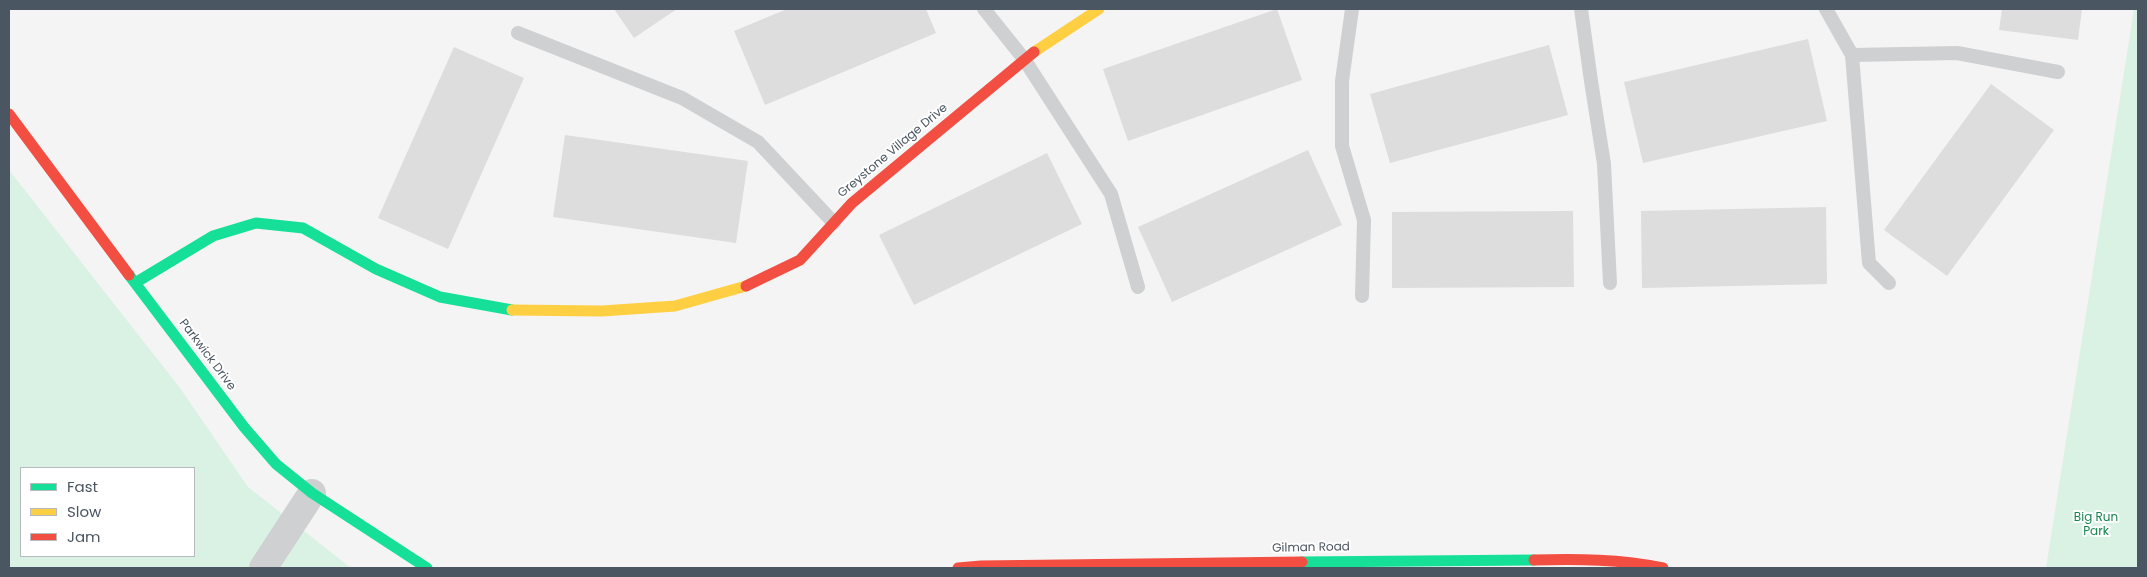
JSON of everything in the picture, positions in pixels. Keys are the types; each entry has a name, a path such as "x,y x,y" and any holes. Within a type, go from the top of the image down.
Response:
{"street":[{"name":"Greystone Village Drive","path":"135,283 213,236 256,224 303,228 376,269 440,297 506,310 602,312 675,306 740,289 800,260 852,203 1024,59 1099,9"},
{"name":"Parkwick Drive","path":"9,114 250,434 276,464 312,493 427,568"},
{"path":"262,568 312,493"},
{"name":"Gilman Road","path":"958,568 980,566 1598,559 1640,563 1663,568"}],"lane":[{"path":"984,9 1024,59 1111,194 1138,287"},
{"path":"1352,9 1342,81 1342,146 1364,220 1362,296"},
{"path":"1582,9 1604,164 1610,284"},
{"path":"1826,9 1852,55 1869,263 1890,283"},
{"path":"518,33 682,98 758,142 834,223"},
{"path":"1852,55 1957,53 2058,72"}],"green space":[{"name":"Big Run Park","path":"2134,9 2138,9 2138,568 2046,568"},
{"path":"9,170 180,388 248,487 351,568 9,568"}],"building":[{"path":"614,9 677,9 634,38"},
{"path":"787,9 926,9 936,33 765,105 734,31"},
{"path":"1277,9 1302,80 1128,141 1103,69"},
{"path":"2002,9 2082,9 2078,40 1999,30"},
{"path":"1808,39 1827,121 1643,163 1624,82"},
{"path":"1549,45 1568,115 1390,163 1370,94"},
{"path":"454,47 524,78 448,249 378,218"},
{"path":"1991,84 2054,130 1947,276 1884,230"},
{"path":"565,135 748,161 736,243 553,217"},
{"path":"1308,150 1342,225 1172,302 1138,227"},
{"path":"1047,153 1082,224 914,305 879,235"},
{"path":"1826,207 1827,284 1642,288 1641,211"},
{"path":"1573,211 1574,287 1392,288 1392,212"}],"traffic: fast":[{"path":"135,283 213,236 256,223 303,228 376,269 440,297 512,310"},
{"path":"129,275 244,427 276,464 312,493 427,568"},
{"path":"1302,562 1534,560"}],"traffic: slow":[{"path":"1034,52 1099,9"},
{"path":"512,310 602,311 675,306 746,286"}],"traffic: jam":[{"path":"746,286 800,260 852,203 1034,52"},
{"path":"9,114 129,275"},
{"path":"1534,560 1599,560 1663,568"},
{"path":"958,568 981,566 1302,562"}]}
